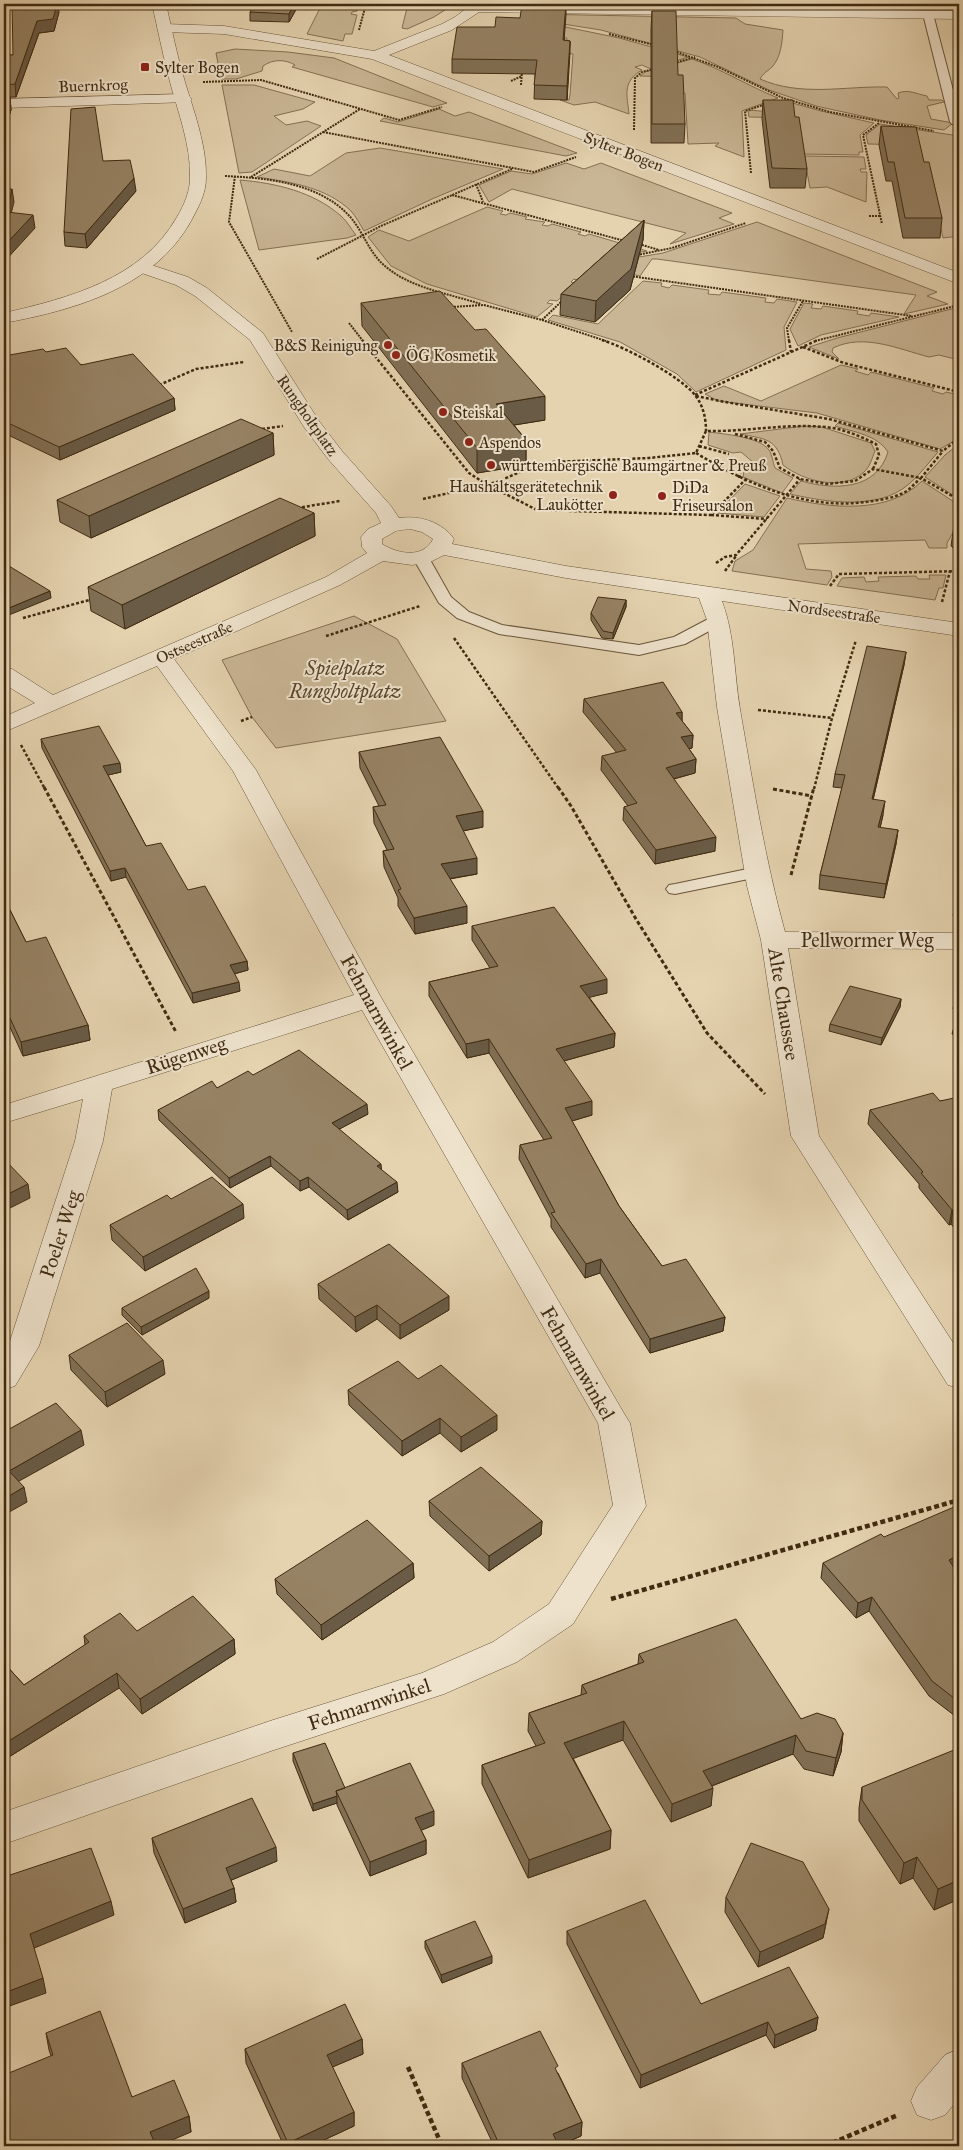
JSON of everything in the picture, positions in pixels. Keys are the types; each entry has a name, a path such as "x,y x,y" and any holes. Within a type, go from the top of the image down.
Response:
{"street":[{"path":"4,318 60,304 91,293 114,282 142,267 167,247 182,228 193,201 198,175 184,99 178,83 159,4"},
{"path":"375,55 406,45 459,20 478,6 931,9 959,14"},
{"name":"Sylter Bogen","path":"164,28 224,30 375,55 959,279"},
{"name":"Sylter Bogen","path":"168,43 213,40 283,40"},
{"name":"Buernkrog","path":"4,104 184,99"},
{"name":"Rungholtplatz","path":"142,267 182,281 201,292 257,337 311,422 382,510"},
{"path":"442,548 444,540 440,533 428,526 410,523 382,510 378,530 371,537 372,547 380,554 392,558 421,558 442,548 566,572 708,593"},
{"name":"Ostseestraße","path":"5,724 332,581 380,554"},
{"name":"Nordseestraße","path":"708,593 959,629"},
{"name":"Alte Chaussee","path":"708,593 718,620 728,707 759,879 774,940 805,1136 959,1377"},
{"name":"Fehmarnwinkel","path":"4,1828 270,1736 432,1684 506,1652 561,1614 630,1506 614,1423 369,999 244,770 162,656"},
{"path":"4,674 50,703"},
{"name":"Pellwormer Weg","path":"774,940 959,941"},
{"name":"Rügenweg","path":"4,1114 188,1054 369,999"},
{"name":"Poeler Weg","path":"4,1378 24,1346 67,1213 89,1142 99,1084"},
{"path":"931,2101 959,2068"}],"lane":[{"path":"931,9 956,122"},
{"path":"421,558 444,600 463,615 499,629 639,650 679,642 718,620"},
{"path":"674,889 759,879"}],"path":[{"path":"608,34 661,47"},
{"path":"669,50 695,57 783,98 830,112 935,132"},
{"path":"669,64 695,57"},
{"path":"507,107 520,102 522,67"},
{"path":"323,132 534,172 615,148 634,146 634,78 642,72 660,67"},
{"path":"178,83 261,80 399,120 478,96"},
{"path":"743,196 755,191 745,111 783,98"},
{"path":"250,178 360,108"},
{"path":"879,122 863,135 884,239 880,248"},
{"path":"317,259 381,226 512,168"},
{"path":"292,332 229,222 235,176 286,183 306,189 333,203 349,215 385,266 426,286 484,305 542,320 615,344 677,379 695,395 706,417 706,431 696,454"},
{"path":"476,184 483,203"},
{"path":"452,195 662,251"},
{"path":"633,256 662,251 780,210"},
{"path":"869,216 880,216"},
{"path":"624,274 912,316"},
{"path":"542,320 570,294"},
{"path":"790,352 788,328 803,301"},
{"path":"695,395 817,340 959,304"},
{"path":"444,308 484,305"},
{"path":"349,323 469,473 486,484 537,510 711,515 768,519"},
{"path":"803,347 844,363 959,392"},
{"path":"151,388 196,369 269,358"},
{"path":"695,395 723,403 791,411 838,421 943,451"},
{"path":"830,427 838,421"},
{"path":"258,430 311,422"},
{"path":"706,431 732,433 798,425 830,427 862,436 876,444 879,455 873,469 855,482 826,484 800,479 780,468 774,449 768,444 732,433"},
{"path":"294,509 382,510 486,484 552,462 696,454 739,478 785,495 812,502 837,505 866,503 886,499 907,491 921,478 943,451 954,442 959,441"},
{"path":"699,446 729,454"},
{"path":"739,478 742,466"},
{"path":"873,469 921,478 959,500"},
{"path":"716,563 725,557 736,555 800,479"},
{"path":"711,515 745,480"},
{"path":"828,588 839,574 959,571 952,541"},
{"path":"942,604 950,571"},
{"path":"23,618 95,599"},
{"path":"326,636 421,605"},
{"path":"759,879 790,881 832,718 863,616"},
{"path":"450,633 571,806 636,919 707,1033 766,1095"},
{"path":"728,707 832,718"},
{"path":"5,724 21,744 188,1054"},
{"path":"742,783 812,796"},
{"path":"561,1614 959,1500"},
{"path":"408,2067 442,2146"},
{"path":"825,2146 931,2101"}],"green space":[{"path":"322,4 360,4 357,11 351,14 357,15 352,34 345,34 343,41 307,34"},
{"path":"408,4 454,4 434,17 407,29 402,28"},
{"path":"737,4 922,4 914,9 903,11 737,9"},
{"path":"533,14 736,18 745,24 783,30 777,59 760,79 791,88 887,87 897,99 899,98 898,93 912,92 927,96 929,100 942,100 944,102 927,106 931,119 953,123 944,130 880,120 816,106 769,90 700,57 601,30 550,22"},
{"path":"561,26 619,38 688,57 651,69 642,65 635,67 642,70 631,79 627,89 629,114 595,102 574,105 560,100 569,100 570,95 573,54 566,53 567,38 529,37"},
{"path":"235,49 288,52 334,58 447,103 433,107 292,67 295,65 283,61 271,62 263,66 262,71 236,79 221,79 216,53"},
{"path":"692,59 778,98 742,111 744,157 715,146 719,143 688,144 685,93 680,93 679,77 640,76 645,72"},
{"path":"222,85 254,85 315,102 303,109 274,116 286,125 307,121 321,126 252,172 239,173"},
{"path":"782,100 874,123 860,135 863,152 859,152 859,155 803,154 793,118 749,117 748,111 770,110 762,107"},
{"path":"439,109 455,116 469,112 577,153 566,156 380,121 384,118 398,122"},
{"path":"880,124 959,136 959,236 943,238 930,181 917,145 868,144 866,135"},
{"path":"380,148 503,169 432,199 364,231 351,211 330,196 307,187 257,177 274,169 310,176 346,153"},
{"path":"804,156 864,157 866,169 860,169 861,172 867,172 866,202 827,187 810,188"},
{"path":"566,163 584,169 601,163 732,213 719,218 734,224 670,244 686,233 512,189 489,202 479,185 511,171 532,174"},
{"path":"240,180 281,186 307,195 341,216 356,235 347,238 259,250"},
{"path":"487,207 503,211 500,214 506,215 510,213 527,217 525,219 545,222 542,225 548,226 552,224 581,232 578,234 585,236 589,234 647,251 606,258 580,281 574,279 571,282 576,284 557,301 550,300 547,303 553,304 537,317 427,284 391,266 368,237 379,230 409,241"},
{"path":"757,222 937,292 927,296 948,304 904,314 916,295 657,259 652,259 640,276 605,268 615,261 663,253"},
{"path":"643,281 662,283 661,286 669,288 672,285 709,290 708,294 720,295 722,292 766,298 765,302 774,303 777,299 797,302 784,327 786,350 696,392 677,374 620,342 548,320 553,315 598,324"},
{"path":"804,303 813,304 811,308 821,309 823,306 858,311 857,314 869,316 871,313 899,317 821,335 798,346 790,329"},
{"path":"959,307 959,360 939,355 929,357 869,342 845,344 833,348 832,352 839,359 809,347 837,338"},
{"path":"841,365 858,369 855,371 868,375 871,372 934,388 932,391 943,394 946,392 959,395 959,438 940,449 817,413 718,401 705,394 724,386 761,401"},
{"path":"838,423 938,452 921,473 909,484 896,493 882,498 851,502 819,500 790,494 801,481 827,486 840,486 864,481 882,465 888,452 883,446 865,435 835,426"},
{"path":"804,426 822,427 871,443 875,451 868,468 855,478 845,482 834,483 812,480 791,471 783,465 777,449 769,441 740,434"},
{"path":"709,432 758,442 769,450 775,468 793,478 782,493 743,477 745,465 754,463 741,452 733,453 708,445"},
{"path":"959,444 959,499 925,477 945,455"},
{"path":"922,481 959,505 959,522 947,543 947,548 929,548 925,540 798,544 806,569 831,571 832,577 827,585 732,571 735,561 753,550 787,498 840,506 876,504 908,492"},
{"path":"745,484 780,496 764,517 717,513"},
{"path":"929,575 946,575 943,588 939,588 935,600 837,586 842,578 864,577 866,582 879,581 878,577 916,576 918,579 930,579"},
{"name":"Spielplatz Rungholtplatz","path":"354,616 397,639 446,721 276,748 252,717 222,660"}],"building":[{"path":"12,4 57,4 53,19 37,21 15,84 4,85 4,55 13,55"},
{"path":"255,4 294,4 289,14 250,12"},
{"path":"522,4 566,4 563,40 570,41 567,86 534,85 537,60 452,59 457,27 495,27 496,17 520,18"},
{"path":"652,11 676,11 678,75 683,75 685,124 652,124"},
{"path":"4,97 10,97 4,114"},
{"path":"763,100 793,100 795,117 799,117 807,169 772,168"},
{"path":"95,107 103,161 130,160 134,178 85,234 64,232 71,109"},
{"path":"881,126 916,127 924,162 929,162 942,218 905,218 894,162 888,162"},
{"path":"4,189 12,189 7,212 33,215 4,246"},
{"path":"644,220 631,269 596,301 561,294"},
{"path":"440,291 475,330 486,329 545,396 496,404 526,440 477,448 361,303"},
{"path":"66,348 81,365 133,354 174,398 59,447 4,421 4,356 43,349 46,352"},
{"path":"241,419 273,433 89,516 57,500"},
{"path":"280,498 314,513 122,605 88,587"},
{"path":"959,519 959,528 954,525"},
{"path":"4,563 50,591 4,610"},
{"path":"598,597 626,600 613,633 603,631 591,613"},
{"path":"867,646 906,652 872,799 885,801 878,827 898,830 886,884 820,875 845,775 835,774"},
{"path":"663,682 682,712 676,713 693,735 681,737 696,759 666,768 716,837 656,850 624,807 637,803 602,756 626,750 584,699"},
{"path":"99,726 120,763 103,766 146,846 161,843 188,890 205,886 247,961 230,965 239,982 192,993 125,868 110,871 41,739"},
{"path":"440,737 483,811 456,816 477,858 441,864 467,906 414,918 398,890 401,889 383,851 394,849 373,807 386,805 359,752"},
{"path":"4,898 26,942 46,937 88,1025 21,1042 4,1005"},
{"path":"554,907 607,979 580,986 615,1033 556,1049 592,1101 565,1108 619,1206 662,1266 686,1259 725,1317 650,1339 601,1259 586,1264 551,1213 555,1212 520,1145 552,1138 489,1039 466,1044 429,982 498,966 472,926"},
{"path":"850,986 901,999 882,1038 830,1024"},
{"path":"959,990 959,1003 954,1002"},
{"path":"959,1015 959,1028 954,1027"},
{"path":"299,1050 367,1104 332,1123 381,1164 377,1166 397,1182 347,1210 308,1177 300,1181 270,1156 229,1178 158,1110 212,1081 217,1088 248,1071 253,1075"},
{"path":"933,1093 940,1101 954,1098 959,1099 959,1136 953,1138 959,1145 959,1217 870,1110"},
{"path":"4,1159 28,1184 4,1196"},
{"path":"212,1177 243,1204 143,1257 110,1225 167,1195 171,1199"},
{"path":"389,1244 449,1296 400,1325 377,1305 355,1317 318,1284"},
{"path":"196,1268 209,1291 141,1327 122,1308"},
{"path":"127,1323 163,1360 105,1392 69,1355"},
{"path":"398,1361 418,1379 441,1365 497,1415 461,1437 440,1418 402,1441 348,1390"},
{"path":"56,1403 81,1430 9,1471 24,1487 4,1499 4,1432"},
{"path":"481,1467 542,1521 489,1556 429,1501"},
{"path":"954,1507 959,1513 959,1555 949,1560 959,1576 959,1702 932,1681 872,1597 858,1603 823,1563 881,1534 884,1537"},
{"path":"367,1520 413,1563 321,1625 275,1579"},
{"path":"193,1596 234,1639 140,1699 117,1673 4,1744 4,1663 24,1685 89,1642 84,1636 120,1613 137,1631"},
{"path":"736,1619 801,1719 817,1713 835,1719 843,1733 836,1758 806,1751 796,1735 703,1771 713,1788 672,1804 624,1721 564,1743 611,1830 529,1860 482,1765 545,1743 529,1713 587,1693 582,1685 644,1662 639,1654"},
{"path":"325,1743 345,1788 336,1791 337,1796 313,1804 293,1753"},
{"path":"959,1748 959,1880 938,1889 917,1857 904,1863 862,1800 862,1787"},
{"path":"410,1763 434,1811 415,1818 426,1840 370,1862 336,1791"},
{"path":"252,1798 276,1847 226,1868 234,1888 183,1909 152,1838"},
{"path":"751,1843 803,1862 829,1909 825,1924 760,1952 726,1897"},
{"path":"91,1848 111,1901 30,1934 43,1978 4,1993 4,1877"},
{"path":"645,1900 701,2004 789,1967 818,2017 775,2035 768,2022 641,2075 567,1931"},
{"path":"475,1921 492,1956 441,1975 425,1941"},
{"path":"345,2004 362,2039 327,2055 354,2112 288,2143 245,2049"},
{"path":"100,2011 132,2097 174,2080 189,2116 150,2132 156,2146 4,2146 4,2075 53,2055 46,2033"},
{"path":"540,2031 558,2066 555,2068 582,2122 553,2134 559,2146 500,2146 462,2063"}],"place":[{"name":"Sylter Bogen","path":"145,67"},
{"name":"B&S Reinigung","path":"388,345"},
{"name":"ÖG Kosmetik","path":"396,355"},
{"name":"Steiskal","path":"443,412"},
{"name":"Aspendos","path":"469,442"},
{"name":"württembergische Baumgärtner & Preuß","path":"491,465"},
{"name":"Haushaltsgerätetechnik Laukötter","path":"613,495"},
{"name":"DiDa Friseursalon","path":"662,496"}]}
